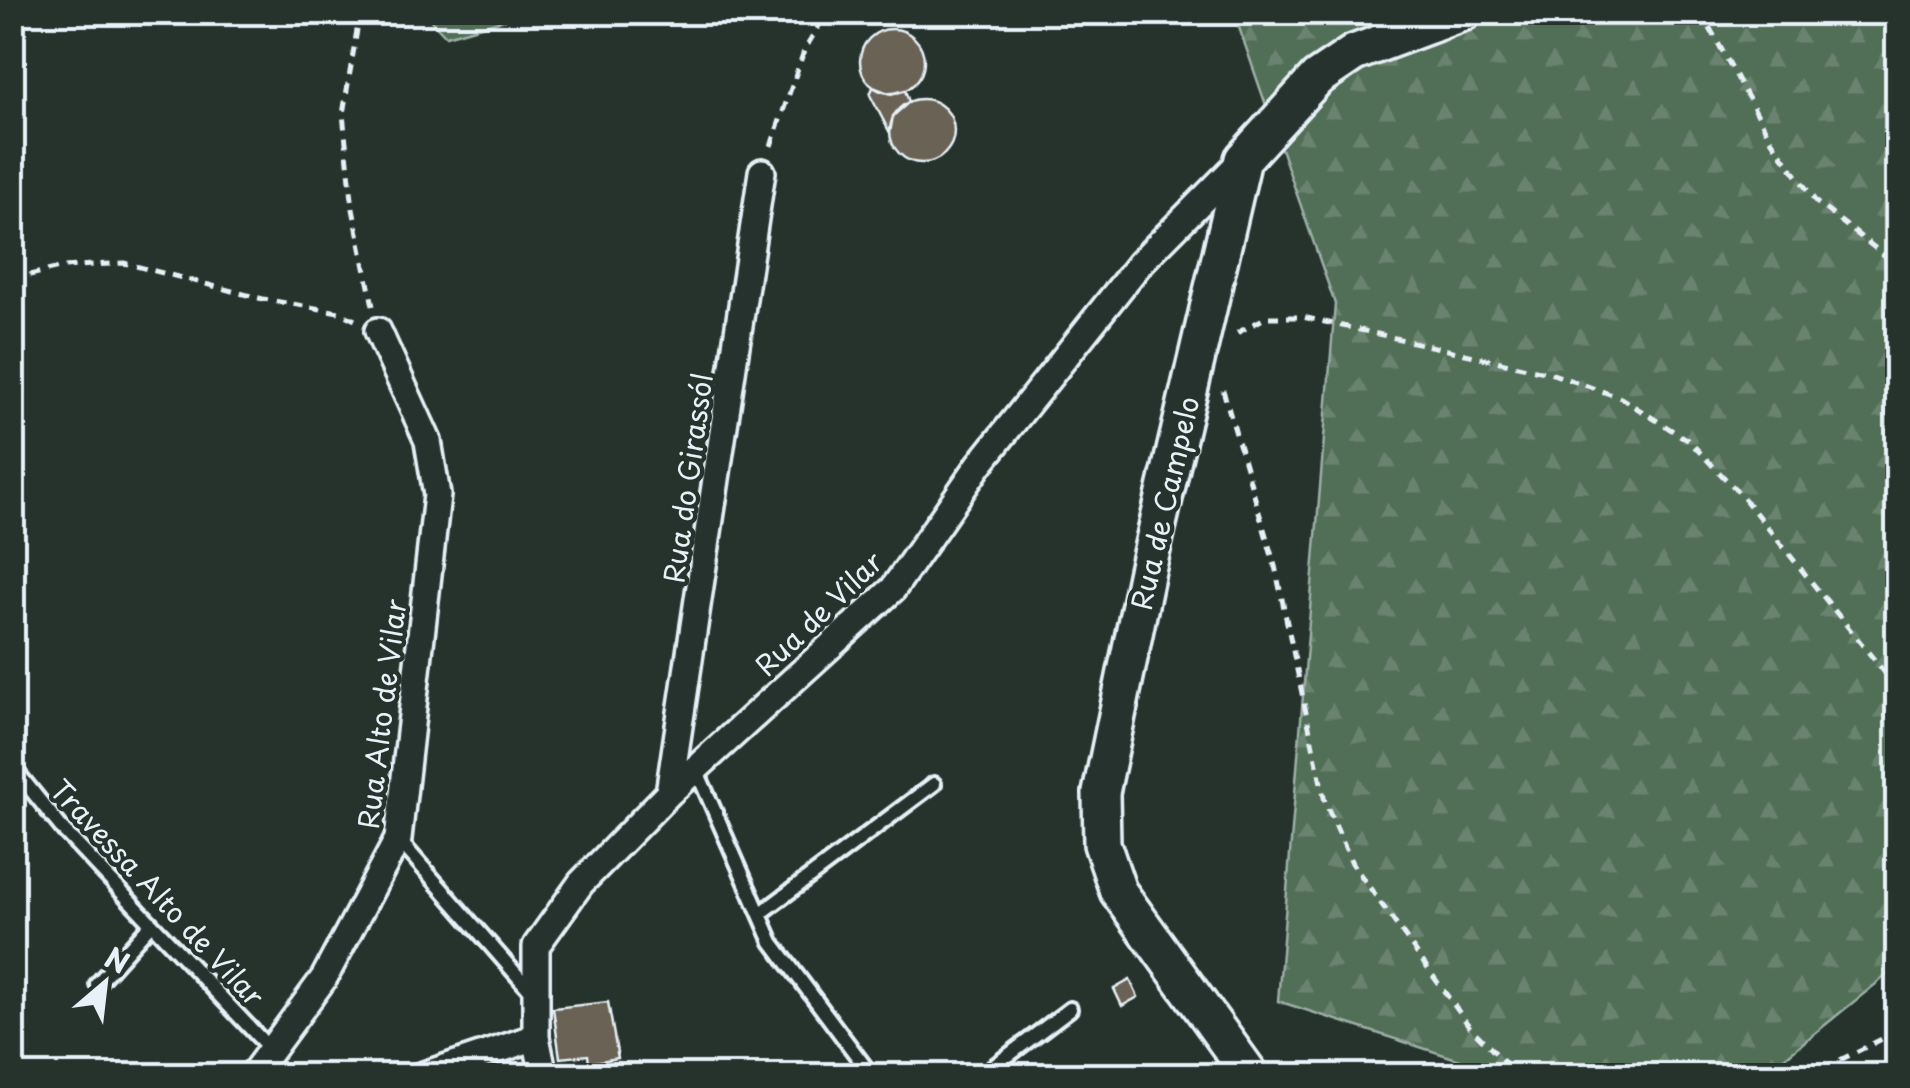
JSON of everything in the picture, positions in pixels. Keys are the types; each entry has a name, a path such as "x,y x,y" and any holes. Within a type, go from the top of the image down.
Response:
{"main road":[{"name":"Rua de Campelo","path":"1250,1076 1118,891 1102,844 1101,793 1200,336 1243,159 1316,78 1354,53 1464,12"}],"street":[{"name":"Rua de Vilar","path":"544,1076 536,1036 536,946 580,883 669,793 893,589 980,465 1140,263 1243,159"},
{"name":"Rua do Girassól","path":"669,793 762,172"},
{"name":"Rua Alto de Vilar","path":"252,1076 324,978 398,839 437,495 428,441 378,330"},
{"path":"421,1076 536,1036"}],"lane":[{"name":"Travessa Alto de Vilar","path":"12,766 64,831 270,1049"},
{"path":"696,769 772,942 872,1076"},
{"path":"760,914 934,784"},
{"path":"398,839 536,998"},
{"path":"97,984 151,924"},
{"path":"981,1076 1070,1009"}],"path":[{"path":"360,12 343,114 353,209 378,330"},
{"path":"762,172 804,51 827,12"},
{"path":"1701,12 1772,140 1816,202 1898,266"},
{"path":"12,280 64,267 124,263 262,299 339,312 378,330"},
{"path":"1200,336 1235,334 1267,317 1303,317 1554,374 1621,398 1689,441 1742,496 1898,689"},
{"path":"1220,382 1274,566 1326,802 1352,863 1469,1026 1518,1076"},
{"path":"1808,1076 1898,1030"}],"green space":[{"path":"424,13 527,13 446,36"},
{"path":"1234,13 1897,13 1897,967 1763,1075 1506,1075 1278,1001 1335,304"}],"building":[{"path":"892,29 915,38 924,61 915,84 892,93 869,84 860,61 869,38"},
{"path":"873,87 891,94 905,90 909,102 893,116 890,133 870,95"},
{"path":"922,99 945,108 954,131 945,154 922,163 899,154 890,131 899,108"},
{"path":"1130,980 1138,997 1122,1006 1114,989"},
{"path":"608,1002 618,1058 589,1063 588,1055 560,1058 553,1008"}]}
